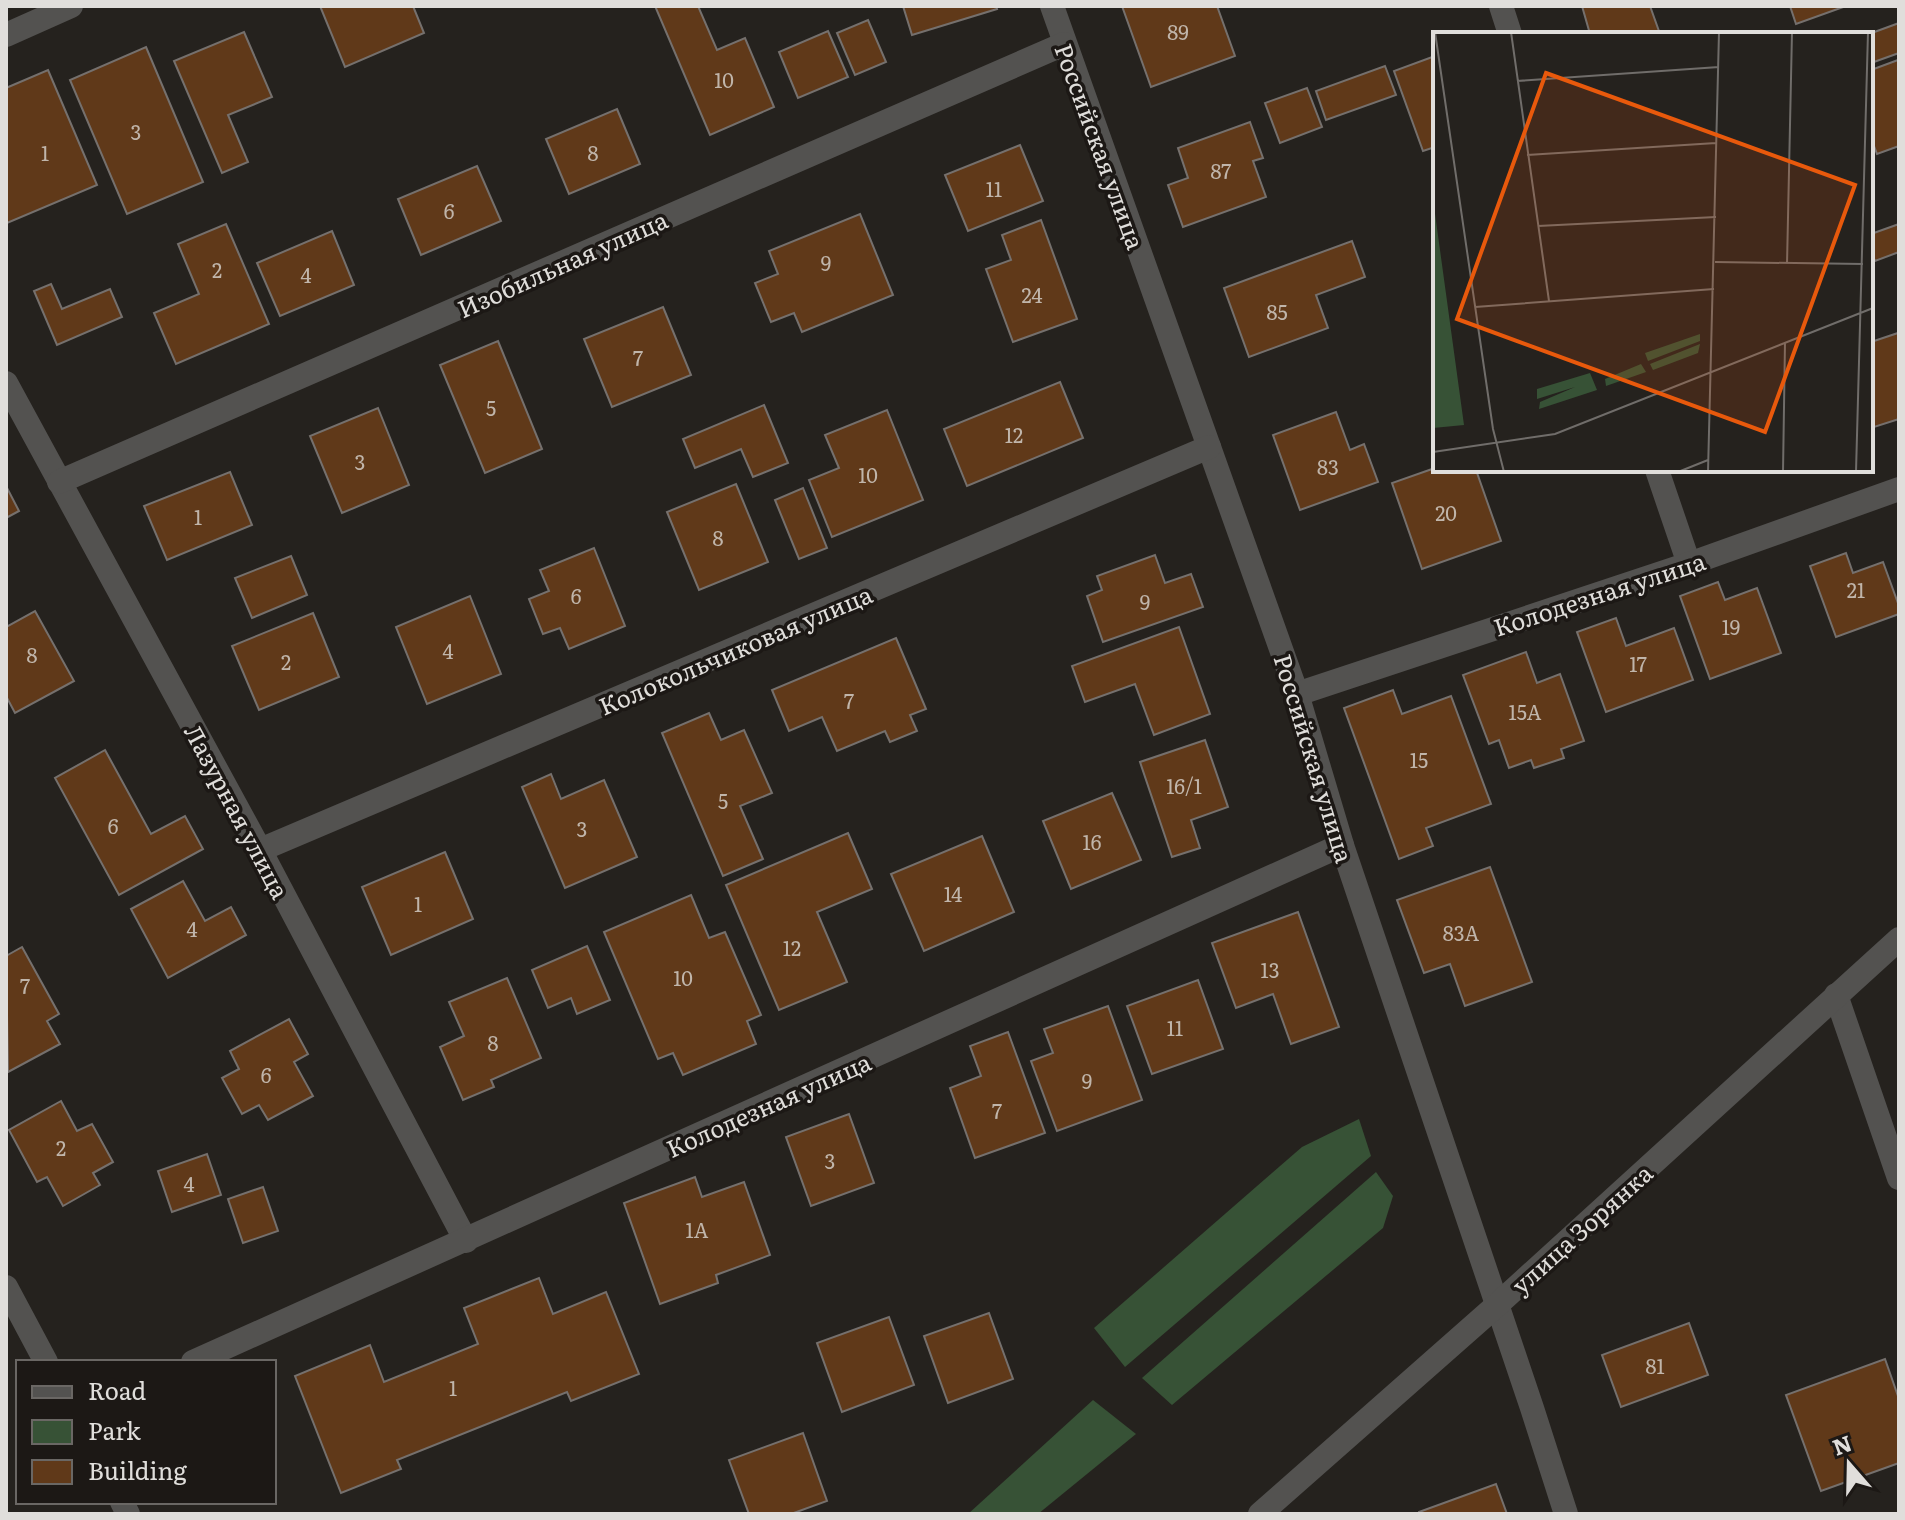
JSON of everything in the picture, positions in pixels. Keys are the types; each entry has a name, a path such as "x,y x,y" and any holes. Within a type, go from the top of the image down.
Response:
{"street":[{"path":"6,35 71,6"},
{"name":"Российская улица","path":"1052,6 1297,694 1342,845 1566,1514"},
{"path":"1501,6 1509,32"},
{"name":"Изобильная улица","path":"59,482 1064,44"},
{"name":"Лазурная улица","path":"6,383 260,850 466,1241"},
{"name":"Колокольчиковая улица","path":"260,850 1209,447"},
{"path":"1658,472 1689,564"},
{"name":"Колодезная улица","path":"1297,694 1689,564 1899,489"},
{"name":"Колодезная улица","path":"198,1360 1342,845"},
{"name":"улица Зорянка","path":"1260,1514 1497,1305 1899,939"},
{"path":"1836,995 1899,1178"},
{"path":"6,1287 45,1360"}],"green space":[{"path":"1359,1119 1371,1156 1125,1367 1094,1328 1302,1147"},
{"path":"1376,1172 1393,1196 1383,1228 1172,1405 1142,1378"},
{"path":"1093,1400 1136,1434 1038,1514 968,1514"}],"building":[{"path":"320,6 413,6 424,33 345,67"},
{"path":"655,6 698,6 717,50 745,38 774,107 710,135"},
{"path":"903,6 996,6 997,9 912,35"},
{"path":"1122,6 1217,6 1235,56 1151,87"},
{"path":"1582,6 1650,6 1659,32 1589,32"},
{"path":"1790,6 1846,6 1796,24"},
{"path":"868,20 886,62 855,75 837,33"},
{"path":"1899,23 1899,53 1873,62 1873,33"},
{"path":"828,31 848,77 798,98 779,52"},
{"path":"244,32 272,97 228,115 248,162 222,173 174,61"},
{"path":"146,47 203,182 127,214 70,80"},
{"path":"1433,57 1433,148 1423,151 1394,71"},
{"path":"1898,60 1899,146 1877,154 1873,143 1873,69"},
{"path":"1385,66 1396,95 1326,120 1316,91"},
{"path":"48,70 97,185 7,223 6,88"},
{"path":"1307,88 1322,127 1280,143 1265,103"},
{"path":"617,109 640,164 569,194 546,139"},
{"path":"1250,122 1263,158 1253,161 1266,197 1183,227 1168,185 1188,178 1178,148"},
{"path":"1020,145 1043,201 968,231 945,175"},
{"path":"477,166 501,221 421,255 398,199"},
{"path":"860,214 893,295 802,332 794,313 771,322 755,283 778,274 769,251"},
{"path":"1041,220 1077,319 1013,342 986,269 1011,260 1002,235"},
{"path":"226,224 269,324 176,364 154,313 199,294 178,244"},
{"path":"1899,224 1899,252 1875,261 1873,233"},
{"path":"332,231 354,285 280,316 257,263"},
{"path":"1352,241 1365,277 1316,295 1328,328 1249,357 1224,288"},
{"path":"51,284 62,309 110,289 122,317 57,345 34,291"},
{"path":"663,307 691,375 612,407 584,339"},
{"path":"1898,333 1899,419 1873,427 1873,341"},
{"path":"498,341 542,449 485,473 440,365"},
{"path":"1060,382 1083,438 967,486 944,429"},
{"path":"764,405 788,463 753,477 741,449 695,468 683,439"},
{"path":"378,408 409,485 342,513 310,436"},
{"path":"887,410 923,500 832,537 809,480 839,468 825,435"},
{"path":"1336,412 1350,450 1364,444 1378,482 1300,510 1273,435"},
{"path":"1433,469 1433,472 1477,472 1501,541 1422,569 1392,483"},
{"path":"230,472 252,525 167,560 144,506"},
{"path":"736,484 768,562 699,590 667,512"},
{"path":"6,486 19,511 6,518"},
{"path":"803,488 827,548 799,559 775,500"},
{"path":"594,548 625,626 569,649 560,628 543,634 529,599 549,591 540,570"},
{"path":"1846,553 1853,573 1883,562 1899,614 1836,637 1810,566"},
{"path":"1155,555 1165,583 1191,574 1203,607 1103,642 1087,596 1102,590 1097,576"},
{"path":"291,556 307,595 252,618 235,578"},
{"path":"1718,582 1725,600 1757,588 1781,653 1710,679 1680,596"},
{"path":"470,596 501,674 427,704 396,627"},
{"path":"35,611 74,681 15,713 6,696 6,627"},
{"path":"313,613 339,677 259,710 232,646"},
{"path":"1616,618 1626,646 1674,628 1693,680 1606,712 1577,632"},
{"path":"1179,627 1210,714 1154,735 1135,684 1085,702 1072,666"},
{"path":"896,638 926,709 910,715 917,731 890,742 885,731 837,751 822,717 789,731 772,690"},
{"path":"1526,652 1537,683 1560,674 1584,741 1561,749 1564,758 1534,768 1531,760 1509,768 1499,740 1489,744 1463,675"},
{"path":"1393,690 1402,714 1451,696 1491,804 1426,828 1433,846 1399,859 1344,708"},
{"path":"709,713 721,740 744,730 772,793 740,806 763,859 723,876 662,733"},
{"path":"1205,740 1228,807 1191,820 1200,848 1172,857 1140,762"},
{"path":"105,750 151,834 185,816 203,849 119,895 55,778"},
{"path":"551,774 561,799 604,780 637,857 565,888 522,787"},
{"path":"1112,793 1141,860 1071,889 1043,821"},
{"path":"848,833 872,889 817,912 847,982 779,1010 726,885"},
{"path":"982,836 1014,912 924,951 891,874"},
{"path":"445,852 473,919 391,955 362,887"},
{"path":"1490,867 1532,982 1465,1006 1450,964 1424,973 1397,900"},
{"path":"183,881 205,921 231,907 246,935 168,978 131,909"},
{"path":"691,895 709,938 725,932 761,1015 747,1021 756,1044 683,1075 673,1053 658,1059 604,932"},
{"path":"1298,912 1339,1027 1291,1044 1273,994 1236,1008 1212,943"},
{"path":"587,946 610,1000 577,1014 571,998 548,1008 532,970"},
{"path":"22,947 59,1014 47,1021 60,1044 8,1072 6,956"},
{"path":"507,978 541,1058 491,1080 494,1087 463,1100 440,1047 464,1036 449,1002"},
{"path":"1198,980 1223,1049 1152,1074 1127,1006"},
{"path":"1108,1006 1142,1100 1057,1131 1031,1061 1053,1053 1044,1029"},
{"path":"289,1019 308,1054 294,1062 313,1096 268,1120 259,1105 242,1114 222,1078 239,1069 230,1051"},
{"path":"1008,1032 1045,1133 975,1158 950,1088 981,1076 970,1046"},
{"path":"61,1101 77,1131 92,1124 113,1162 93,1173 100,1185 63,1206 47,1177 37,1182 9,1130"},
{"path":"849,1114 874,1183 811,1206 786,1137"},
{"path":"207,1154 221,1195 172,1212 158,1171"},
{"path":"695,1177 702,1197 744,1182 770,1255 716,1275 718,1283 660,1304 624,1203"},
{"path":"263,1187 278,1231 243,1243 228,1199"},
{"path":"539,1278 553,1314 606,1292 639,1374 571,1401 567,1392 397,1460 401,1469 341,1493 295,1376 370,1345 384,1382 478,1344 464,1308"},
{"path":"989,1313 1013,1379 948,1403 924,1336"},
{"path":"889,1317 914,1385 842,1412 817,1343"},
{"path":"1689,1323 1708,1375 1621,1407 1602,1355"},
{"path":"1885,1359 1899,1399 1899,1463 1821,1491 1786,1395"},
{"path":"803,1433 827,1501 791,1514 749,1514 729,1460"},
{"path":"1496,1484 1507,1514 1419,1514 1419,1512"}]}
